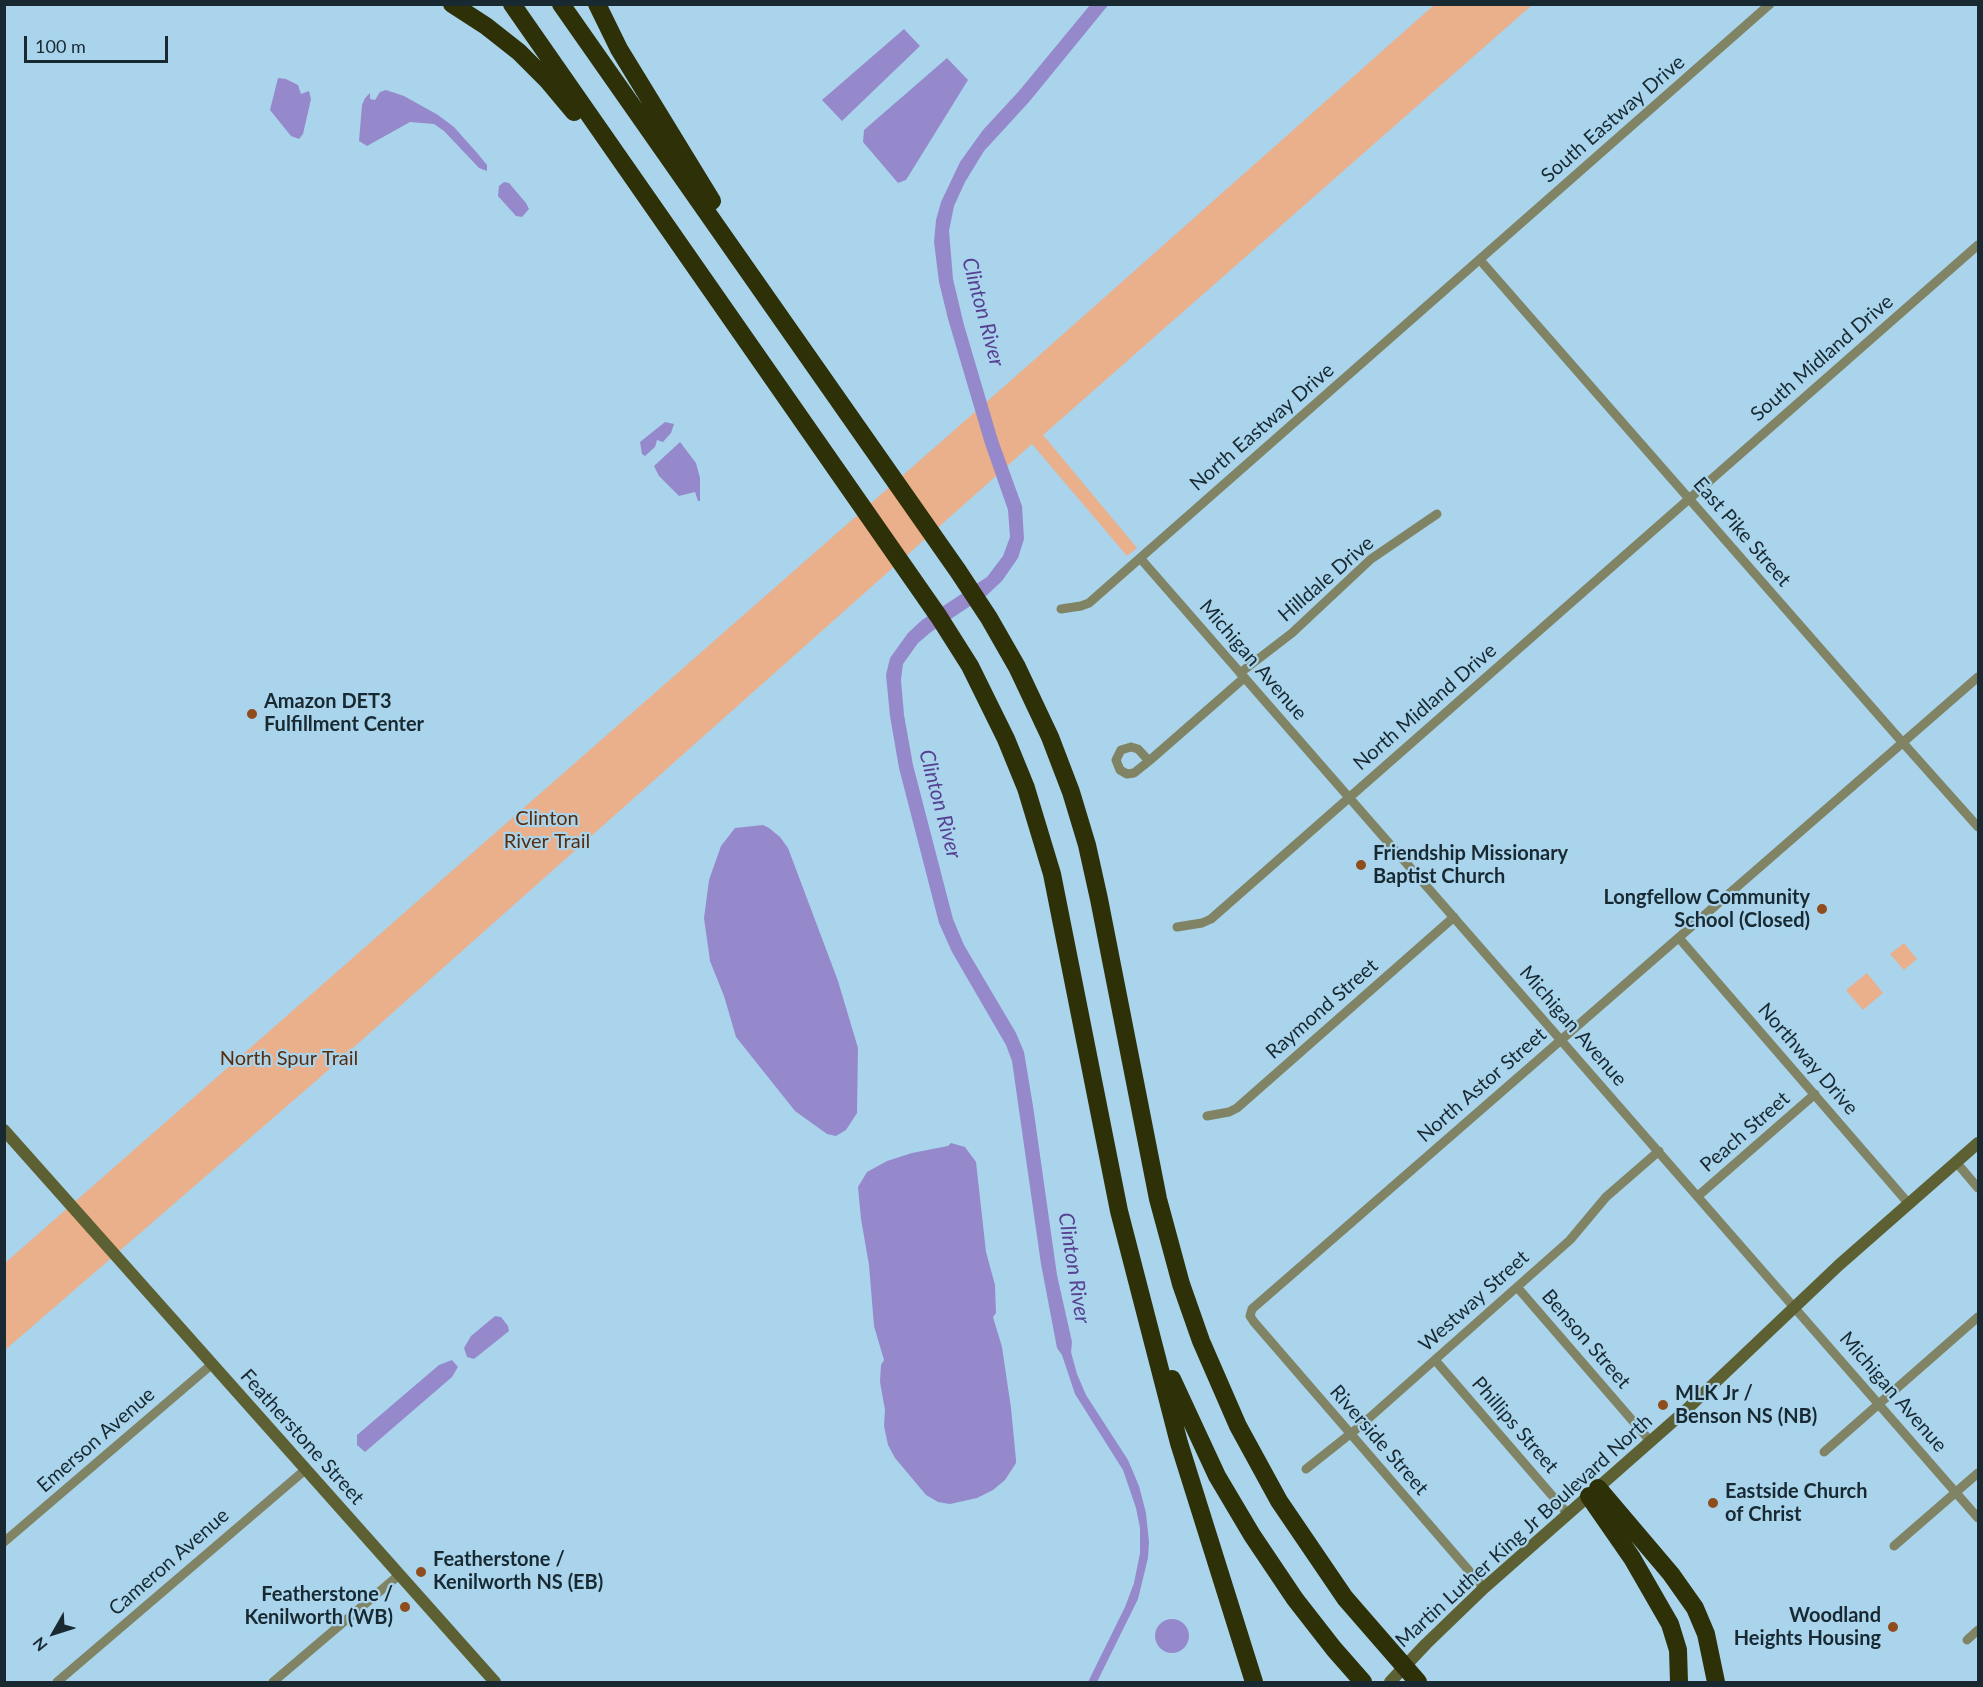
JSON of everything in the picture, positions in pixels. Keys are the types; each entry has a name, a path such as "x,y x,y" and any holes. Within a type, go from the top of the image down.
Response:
{"highway":[{"path":"452,4 502,38 533,65 652,206"},
{"path":"512,4 924,595 982,688 1010,747 1044,845 1119,1211 1179,1443 1254,1683"},
{"path":"561,4 958,571 989,618 1017,667 1050,737 1080,820 1099,899 1158,1199 1175,1264 1201,1341 1238,1426 1279,1502 1338,1589 1418,1683"},
{"path":"597,4 619,49 714,205 716,226"},
{"path":"1147,1313 1186,1412 1234,1505 1294,1599 1358,1678"},
{"path":"1594,1492 1670,1624 1678,1650 1679,1683"},
{"path":"1594,1492 1671,1574 1695,1608 1706,1634 1716,1683"}],"main road":[{"name":"Featherstone Street","path":"4,1130 495,1683"},
{"name":"Martin Luther King Jr Boulevard North","path":"1390,1683 1426,1644 1484,1588 1651,1442 1794,1307 1978,1143"}],"street":[{"name":"South Eastway Drive","path":"1480,260 1770,4"},
{"name":"South Midland Drive","path":"1689,499 1978,244"},
{"name":"East Pike Street","path":"1480,260 1978,827"},
{"name":"North Eastway Drive","path":"1061,609 1087,605 1480,260"},
{"name":"North Midland Drive","path":"1177,927 1202,923 1211,919 1689,499"},
{"name":"Hilldale Drive","path":"1149,761 1370,561 1437,514"},
{"name":"Michigan Avenue","path":"1140,558 1978,1518"},
{"name":"North Astor Street","path":"1250,1314 1263,1299 1978,680"},
{"name":"Raymond Street","path":"1207,1116 1237,1108 1454,917"},
{"name":"Northway Drive","path":"1679,938 1909,1204"},
{"name":"Peach Street","path":"1698,1196 1815,1094"},
{"name":"Westway Street","path":"1306,1469 1435,1360 1575,1236 1606,1197 1659,1151"},
{"path":"1956,1162 1978,1188"},
{"name":"Benson Street","path":"1517,1287 1651,1442"},
{"name":"Riverside Street","path":"1250,1314 1252,1320 1484,1588"},
{"path":"1824,1452 1978,1317"},
{"name":"Phillips Street","path":"1435,1360 1568,1514"},
{"name":"Emerson Avenue","path":"4,1542 212,1365"},
{"name":"Cameron Avenue","path":"57,1683 305,1470"},
{"path":"1894,1546 1978,1473"},
{"path":"273,1683 399,1575"},
{"path":"1967,1640 1978,1630"}],"green space":[{"name":"Clinton River Trail","path":"1434,5 1532,5 1043,435 1137,548 1127,556 1032,444 317,1080 5,1350 5,1263 1008,383"},
{"path":"1904,943 1917,959 1904,970 1890,954"},
{"path":"1867,973 1883,993 1863,1010 1846,990"}],"shaded area":[{"path":"1109,4 1029,102 984,151 965,182 954,206 949,231 953,279 998,440 1022,506 1024,539 1018,558 1002,581 987,595 918,643 903,664 901,680 904,715 913,765 953,919 964,945 1016,1033 1024,1052 1057,1275 1077,1374 1086,1395 1128,1460 1139,1486 1146,1513 1148,1558 1138,1599 1097,1682 1088,1682 1125,1607 1134,1583 1140,1553 1140,1528 1136,1508 1123,1470 1075,1394 1062,1355 1057,1348 1041,1264 1012,1061 1006,1045 952,952 939,923 899,768 886,675 890,658 908,633 922,620 987,577 1003,556 1010,537 1008,510 985,444 939,282 934,242 936,220 941,202 960,162 983,130 1019,91 1090,5"},
{"path":"904,29 920,46 842,121 822,100"},
{"path":"947,58 968,80 906,180 898,183 863,142 864,130"},
{"path":"278,78 298,85 301,94 309,91 311,99 303,134 299,139 291,136 270,110"},
{"path":"386,90 404,96 454,127 487,165 487,171 479,168 444,131 434,124 410,122 367,146 359,141 362,105 365,98 370,93 370,99 375,100 380,92"},
{"path":"504,182 509,183 526,203 529,209 522,217 516,216 498,196 499,186"},
{"path":"665,422 674,424 671,433 663,442 657,440 655,447 645,456 642,454 640,442"},
{"path":"680,442 696,463 700,478 700,501 695,492 679,496 659,476 654,466"},
{"path":"763,825 780,837 788,848 838,981 858,1048 857,1113 846,1130 836,1136 827,1134 795,1111 736,1037 724,996 710,961 704,918 709,880 721,846 735,828"},
{"path":"951,1143 965,1147 976,1162 986,1252 995,1285 996,1313 993,1317 1002,1347 1016,1463 1005,1480 993,1490 977,1498 950,1504 938,1502 926,1495 895,1458 888,1445 880,1382 881,1365 884,1360 874,1326 869,1265 858,1187 867,1172 887,1161 948,1146"},
{"path":"495,1316 501,1317 509,1331 474,1359 467,1357 464,1348 471,1336"},
{"path":"452,1360 458,1367 452,1377 365,1452 357,1445 357,1435 439,1365"},
{"path":"1172,1619 1184,1624 1189,1636 1184,1648 1172,1653 1160,1648 1155,1636 1160,1624"}],"place":[{"name":"Amazon DET3 Fulfillment Center","path":"252,714"},
{"name":"Friendship Missionary Baptist Church","path":"1361,865"},
{"name":"Longfellow Community School (Closed)","path":"1822,909"},
{"name":"MLK Jr / Benson NS (NB)","path":"1663,1405"},
{"name":"Eastside Church of Christ","path":"1713,1503"},
{"name":"Featherstone / Kenilworth NS (EB)","path":"421,1572"},
{"name":"Featherstone / Kenilworth (WB)","path":"405,1607"},
{"name":"Woodland Heights Housing","path":"1893,1627"}],"water label":[{"name":"Clinton River","path":"983,312"},
{"name":"Clinton River","path":"940,804"},
{"name":"Clinton River","path":"1074,1268"}],"park label":[{"name":"North Spur Trail","path":"289,1059"}]}
